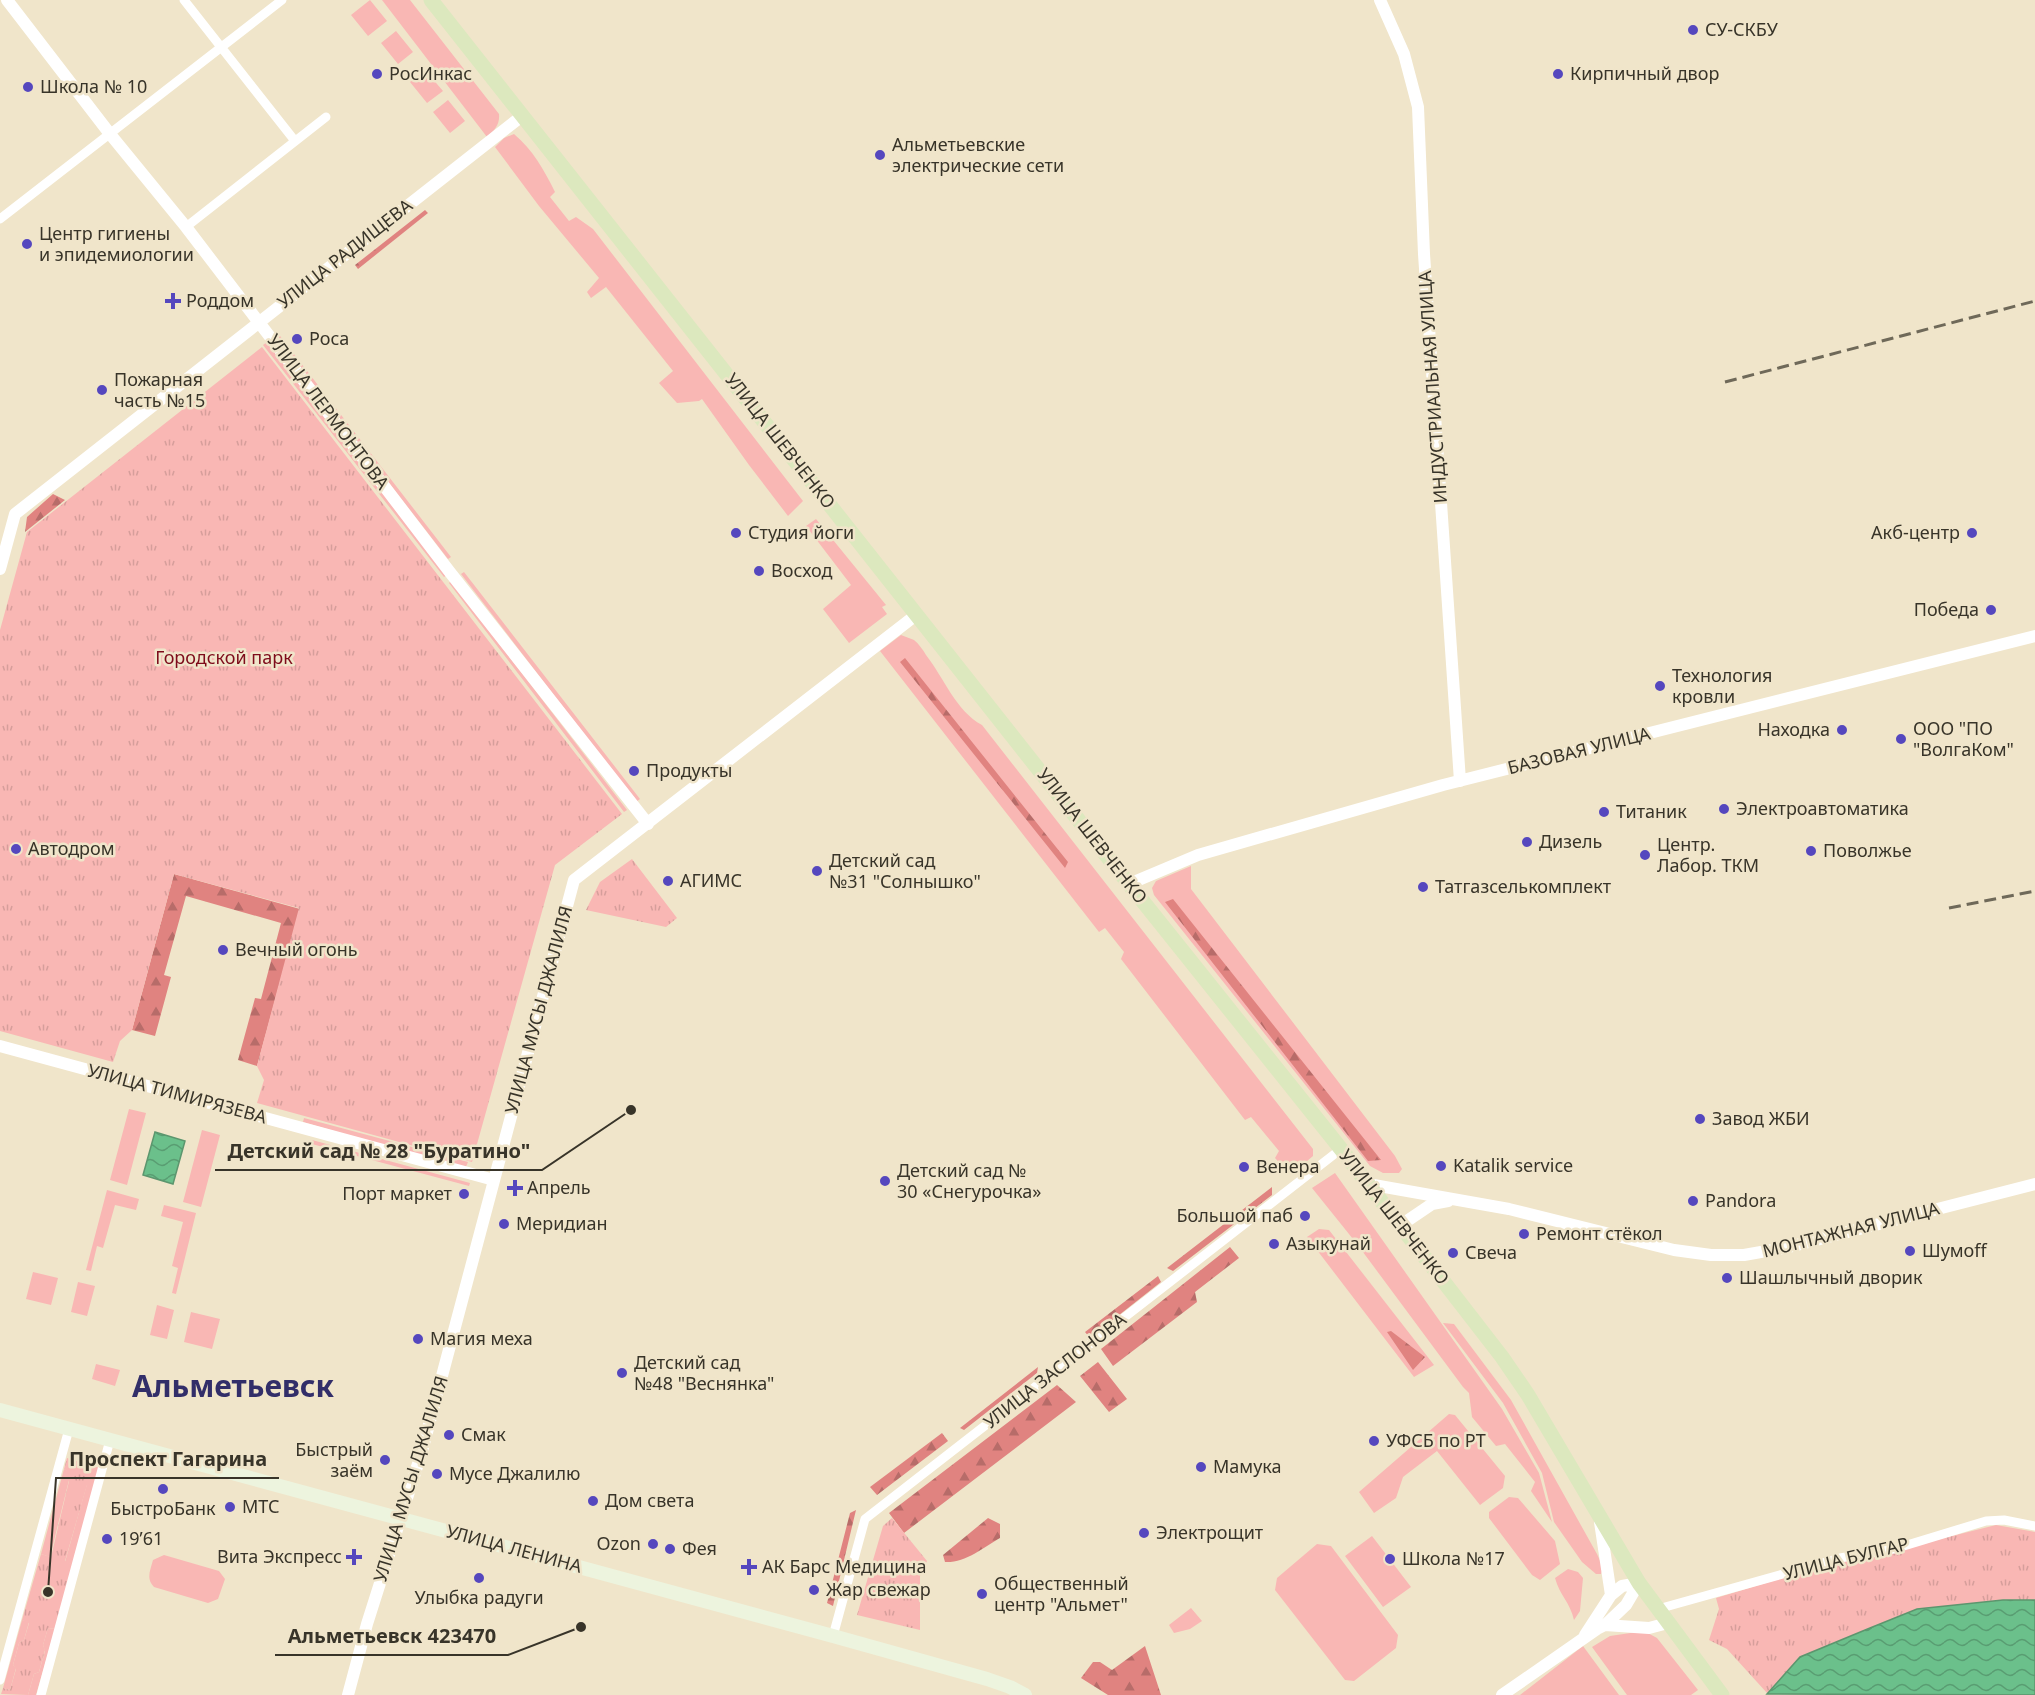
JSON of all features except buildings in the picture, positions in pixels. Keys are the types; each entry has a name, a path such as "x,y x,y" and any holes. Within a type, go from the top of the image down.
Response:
{"main road":[{"name":"УЛИЦА ШЕВЧЕНКО","path":"431,0 1401,1225 1515,1374 1639,1582 1722,1695"},
{"name":"УЛИЦА ЛЕНИНА","path":"0,1410 833,1636 987,1679 1024,1695"}],"street":[{"name":"УЛИЦА ЛЕРМОНТОВА","path":"7,0 110,134 186,227 449,571 648,824"},
{"path":"184,0 295,141"},
{"path":"0,219 282,0"},
{"name":"ИНДУСТРИАЛЬНАЯ УЛИЦА","path":"1380,0 1404,54 1418,107 1424,254 1460,781"},
{"name":"УЛИЦА РАДИЩЕВА","path":"0,568 15,514 522,116"},
{"path":"186,227 326,117"},
{"name":"УЛИЦА МУСЫ ДЖАЛИЛЯ","path":"348,1695 367,1624 422,1452 574,880 916,615"},
{"name":"БАЗОВАЯ УЛИЦА","path":"1129,884 1198,855 1460,781 2035,636"},
{"name":"УЛИЦА ТИМИРЯЗЕВА","path":"0,1047 494,1180"},
{"name":"УЛИЦА ЗАСЛОНОВА","path":"833,1636 865,1519 1341,1149"},
{"name":"МОНТАЖНАЯ УЛИЦА","path":"1368,1184 1509,1209 1674,1250 1711,1255 1744,1255 1789,1247 2035,1184"},
{"name":"МОНТАЖНАЯ УЛИЦА","path":"1401,1225 1432,1204 1455,1199"},
{"path":"0,1680 69,1429"},
{"path":"41,1695 110,1440"},
{"path":"1599,1515 1611,1595"},
{"name":"УЛИЦА БУЛГАР","path":"1658,1609 1840,1558 1894,1549 1986,1521 2004,1520 2035,1526"},
{"path":"1584,1636 1611,1595 1622,1586 1639,1582"},
{"path":"1502,1695 1584,1636 1605,1625 1626,1605 1639,1582"},
{"path":"1605,1625 1649,1628 1668,1623"}],"green space":[{"path":"370,0 387,21 368,36 351,15"},
{"path":"382,0 410,0 499,114 496,127 487,137"},
{"path":"396,31 413,52 398,64 381,43"},
{"path":"425,70 443,91 427,103 410,82"},
{"path":"448,100 465,121 450,133 433,112"},
{"path":"514,134 547,176 555,192 550,197 569,221 576,217 593,229 803,501 788,516 702,399 677,403 659,383 673,371 606,287 591,298 587,292 599,278 539,206 495,147 504,138"},
{"path":"425,210 428,213 358,269 355,265"},
{"path":"280,336 451,557 448,559 277,338"},
{"path":"267,342 447,575 444,577 263,345"},
{"name":"Городской парк","path":"262,347 622,814 555,865 472,1162 257,1103 264,1080 257,1066 299,908 174,874 132,1030 120,1041 113,1062 0,1031 0,630 27,532"},
{"path":"53,494 65,500 25,532 27,517"},
{"path":"816,519 886,605 882,607 887,614 849,643 823,609 851,585 806,526"},
{"path":"464,572 640,799 636,802 461,574"},
{"path":"451,581 627,810 624,812 449,583"},
{"path":"901,635 914,640 919,645 958,703 982,725 1313,1149 1313,1156 1294,1172 1289,1173 1275,1158 1279,1151 1251,1117 1245,1120 1121,959 1124,952 1105,928 1099,932 880,651"},
{"path":"905,658 1068,862 1065,868 900,662"},
{"path":"632,859 677,918 666,927 586,910 600,882"},
{"path":"1191,866 1191,889 1395,1156 1402,1169 1399,1173 1383,1173 1370,1166 1154,895 1152,888 1156,881"},
{"path":"174,874 300,909 257,1066 238,1060 255,998 261,999 281,923 186,896 164,975 171,977 155,1036 132,1030"},
{"path":"1173,899 1381,1160 1368,1161 1165,902"},
{"path":"129,1109 146,1113 127,1185 110,1180"},
{"path":"304,1118 468,1162 465,1169 303,1122"},
{"path":"202,1130 220,1135 201,1207 183,1202"},
{"path":"312,1140 470,1183 469,1186 312,1144"},
{"path":"1335,1173 1502,1409 1539,1473 1552,1522 1531,1491 1535,1482 1505,1444 1496,1446 1472,1417 1469,1393 1312,1188"},
{"path":"1272,1187 1272,1195 1173,1271 1167,1268"},
{"path":"107,1190 139,1199 136,1210 115,1205 103,1248 97,1246 91,1271 86,1270"},
{"path":"164,1205 196,1213 176,1294 172,1293 178,1268 172,1266 183,1222 161,1216"},
{"path":"1319,1229 1329,1230 1434,1365 1414,1377 1307,1237"},
{"path":"1230,1247 1239,1258 1195,1292 1197,1302 1113,1366 1101,1349"},
{"path":"33,1272 58,1278 51,1305 26,1299"},
{"path":"1158,1276 1161,1282 1090,1338 1085,1332"},
{"path":"78,1282 95,1286 87,1316 71,1312"},
{"path":"157,1305 174,1310 167,1339 150,1335"},
{"path":"191,1312 220,1319 212,1349 184,1342"},
{"path":"1443,1323 1454,1324 1511,1400 1597,1554 1603,1567 1601,1574 1596,1574 1582,1562 1554,1522 1542,1473 1503,1403"},
{"path":"1391,1331 1425,1357 1413,1370 1387,1332"},
{"path":"1098,1362 1127,1399 1109,1412 1080,1376"},
{"path":"96,1364 120,1370 115,1386 92,1379"},
{"path":"1038,1367 1037,1373 964,1430 960,1428"},
{"path":"1057,1385 1076,1402 904,1533 889,1513"},
{"path":"1449,1414 1455,1415 1505,1476 1503,1488 1480,1505 1437,1451 1403,1477 1396,1498 1374,1513 1359,1492"},
{"path":"942,1433 948,1441 877,1495 870,1487"},
{"path":"67,1458 100,1468 97,1478 93,1477 91,1483 87,1485 65,1561 74,1565 55,1629 48,1628 39,1672 34,1674 28,1695 1,1694 3,1688 10,1690 16,1669 13,1665 19,1643 24,1640 29,1623 22,1620 41,1554 51,1557 69,1481 66,1477 67,1471 64,1469"},
{"path":"64,1469 68,1471 69,1480 50,1557 41,1554"},
{"path":"93,1477 97,1478 74,1565 65,1562 87,1484"},
{"path":"1509,1497 1518,1498 1555,1541 1560,1564 1540,1580 1532,1575 1489,1518 1489,1512"},
{"path":"856,1510 833,1606 827,1603 850,1513"},
{"path":"892,1518 927,1561 920,1576 920,1630 857,1615 883,1526"},
{"path":"988,1518 1000,1524 1000,1538 967,1557 945,1562 943,1555"},
{"path":"1996,1525 2035,1532 2035,1600 2003,1600 1917,1609 1800,1657 1767,1693 1727,1649 1709,1640 1719,1609 1716,1598 1829,1564"},
{"path":"1372,1536 1411,1587 1383,1607 1345,1556"},
{"path":"1317,1544 1331,1546 1398,1635 1396,1648 1354,1681 1345,1680 1275,1590 1277,1578"},
{"path":"164,1555 219,1571 225,1579 218,1599 208,1603 154,1587 149,1578 153,1560"},
{"path":"1568,1569 1578,1572 1583,1578 1580,1611 1574,1620 1555,1578"},
{"path":"1191,1608 1202,1621 1190,1629 1174,1633 1169,1625"},
{"path":"22,1620 29,1622 24,1640 19,1643 10,1690 3,1688"},
{"path":"48,1628 55,1629 36,1695 28,1695 34,1674 39,1672"},
{"path":"1644,1631 1657,1638 1698,1690 1691,1695 1627,1695 1592,1647 1610,1636"},
{"path":"1145,1646 1161,1695 1108,1695 1081,1678 1093,1662 1100,1662 1112,1670"},
{"path":"1583,1646 1619,1695 1520,1695"}],"water":[{"path":"155,1132 185,1141 173,1184 143,1175"},
{"path":"2003,1600 2035,1600 2035,1695 1767,1694 1800,1657 1917,1609"}],"railway":[{"path":"1725,382 2035,301"},
{"path":"1949,908 2035,891"}],"place":[{"name":"СУ-СКБУ","path":"1693,30"},
{"name":"РосИнкас","path":"377,74"},
{"name":"Кирпичный двор","path":"1558,74"},
{"name":"Школа № 10","path":"28,87"},
{"name":"Альметьевские электрические сети","path":"880,155"},
{"name":"Центр гигиены и эпидемиологии","path":"27,244"},
{"name":"Роддом","path":"173,301"},
{"name":"Роса","path":"297,339"},
{"name":"Пожарная часть №15","path":"102,390"},
{"name":"Студия йоги","path":"736,533"},
{"name":"Акб-центр","path":"1972,533"},
{"name":"Восход","path":"759,571"},
{"name":"Победа","path":"1991,610"},
{"name":"Технология кровли","path":"1660,686"},
{"name":"Находка","path":"1842,730"},
{"name":"ООО \"ПО \"ВолгаКом\"","path":"1901,739"},
{"name":"Продукты","path":"634,771"},
{"name":"Электроавтоматика","path":"1724,809"},
{"name":"Титаник","path":"1604,812"},
{"name":"Дизель","path":"1527,842"},
{"name":"Автодром","path":"16,849"},
{"name":"Поволжье","path":"1811,851"},
{"name":"Центр. Лабор. ТКМ","path":"1645,855"},
{"name":"Детский сад №31 \"Солнышко\"","path":"817,871"},
{"name":"АГИМС","path":"668,881"},
{"name":"Татгазселькомплект","path":"1423,887"},
{"name":"Вечный огонь","path":"223,950"},
{"name":"Детский сад № 28 \"Буратино\"","path":"631,1110"},
{"name":"Завод ЖБИ","path":"1700,1119"},
{"name":"Katalik service","path":"1441,1166"},
{"name":"Венера","path":"1244,1167"},
{"name":"Детский сад № 30 «Снегурочка»","path":"885,1181"},
{"name":"Апрель","path":"515,1188"},
{"name":"Порт маркет","path":"464,1194"},
{"name":"Pandora","path":"1693,1201"},
{"name":"Большой паб","path":"1305,1216"},
{"name":"Меридиан","path":"504,1224"},
{"name":"Ремонт стёкол","path":"1524,1234"},
{"name":"Азыкунай","path":"1274,1244"},
{"name":"Шумоff","path":"1910,1251"},
{"name":"Свеча","path":"1453,1253"},
{"name":"Шашлычный дворик","path":"1727,1278"},
{"name":"Магия меха","path":"418,1339"},
{"name":"Детский сад №48 \"Веснянка\"","path":"622,1373"},
{"name":"Смак","path":"449,1435"},
{"name":"УФСБ по РТ","path":"1374,1441"},
{"name":"Быстрый заём","path":"385,1460"},
{"name":"Мамука","path":"1201,1467"},
{"name":"Мусе Джалилю","path":"437,1474"},
{"name":"БыстроБанк","path":"163,1489"},
{"name":"Дом света","path":"593,1501"},
{"name":"МТС","path":"230,1507"},
{"name":"Электрощит","path":"1144,1533"},
{"name":"19’61","path":"107,1539"},
{"name":"Ozon","path":"653,1544"},
{"name":"Фея","path":"670,1549"},
{"name":"Вита Экспресс","path":"354,1557"},
{"name":"Школа №17","path":"1390,1559"},
{"name":"АК Барс Медицина","path":"749,1567"},
{"name":"Улыбка радуги","path":"479,1578"},
{"name":"Жар свежар","path":"814,1590"},
{"name":"Проспект Гагарина","path":"48,1592"},
{"name":"Общественный центр \"Альмет\"","path":"982,1594"},
{"name":"Альметьевск 423470","path":"581,1627"}],"district":[{"name":"Альметьевск","path":"233,1387"}]}
